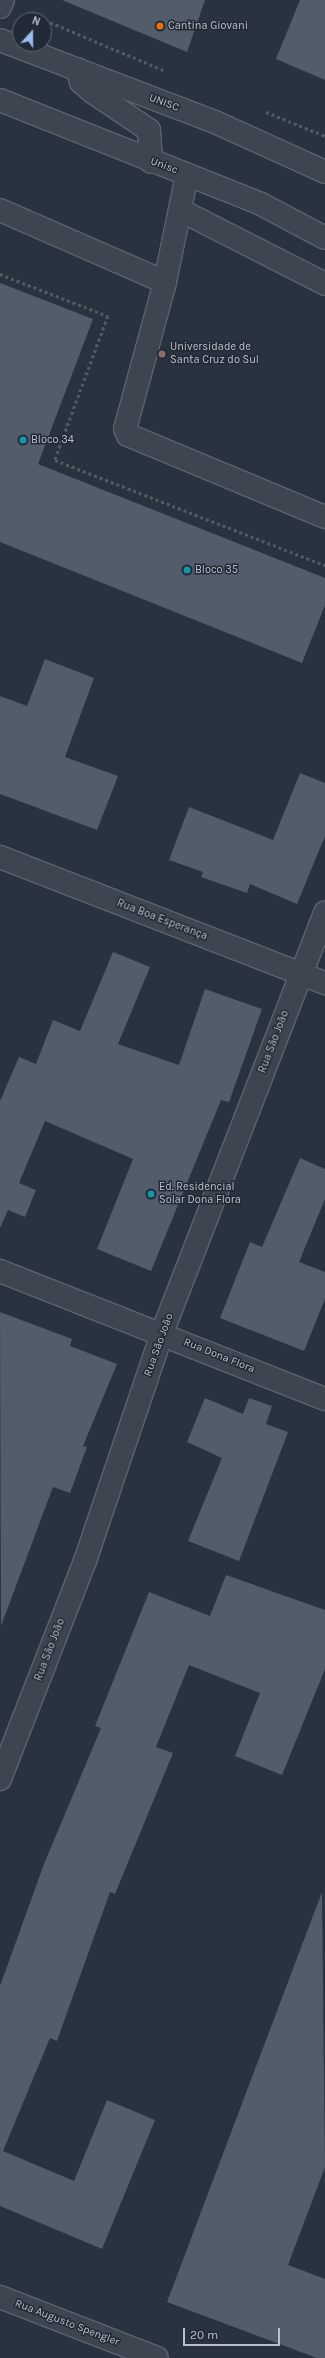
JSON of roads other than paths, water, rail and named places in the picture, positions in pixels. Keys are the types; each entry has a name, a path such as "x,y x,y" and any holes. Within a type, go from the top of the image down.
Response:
{"street":[{"name":"UNISC","path":"0,40 215,122 325,172"},
{"path":"77,69 81,82 91,91 149,130 152,141 151,162"},
{"name":"Unisc","path":"0,100 151,162 261,204 325,238"},
{"path":"187,175 165,282 125,429 128,435 325,517"},
{"path":"0,210 165,282"},
{"path":"180,210 325,284"},
{"name":"Rua Boa Esperança","path":"0,857 325,983"},
{"name":"Rua São João","path":"0,1780 85,1561 162,1333 325,912"},
{"name":"Rua Dona Flora","path":"0,1271 162,1333 325,1399"},
{"name":"Rua Augusto Spengler","path":"0,2297 157,2358"}],"place":[{"name":"Cantina Giovani","path":"160,26"},
{"name":"Universidade de Santa Cruz do Sul","path":"162,354"},
{"name":"Bloco 34","path":"23,440"},
{"name":"Bloco 35","path":"187,570"},
{"name":"Ed. Residencial Solar Dona Flora","path":"151,1194"}]}
